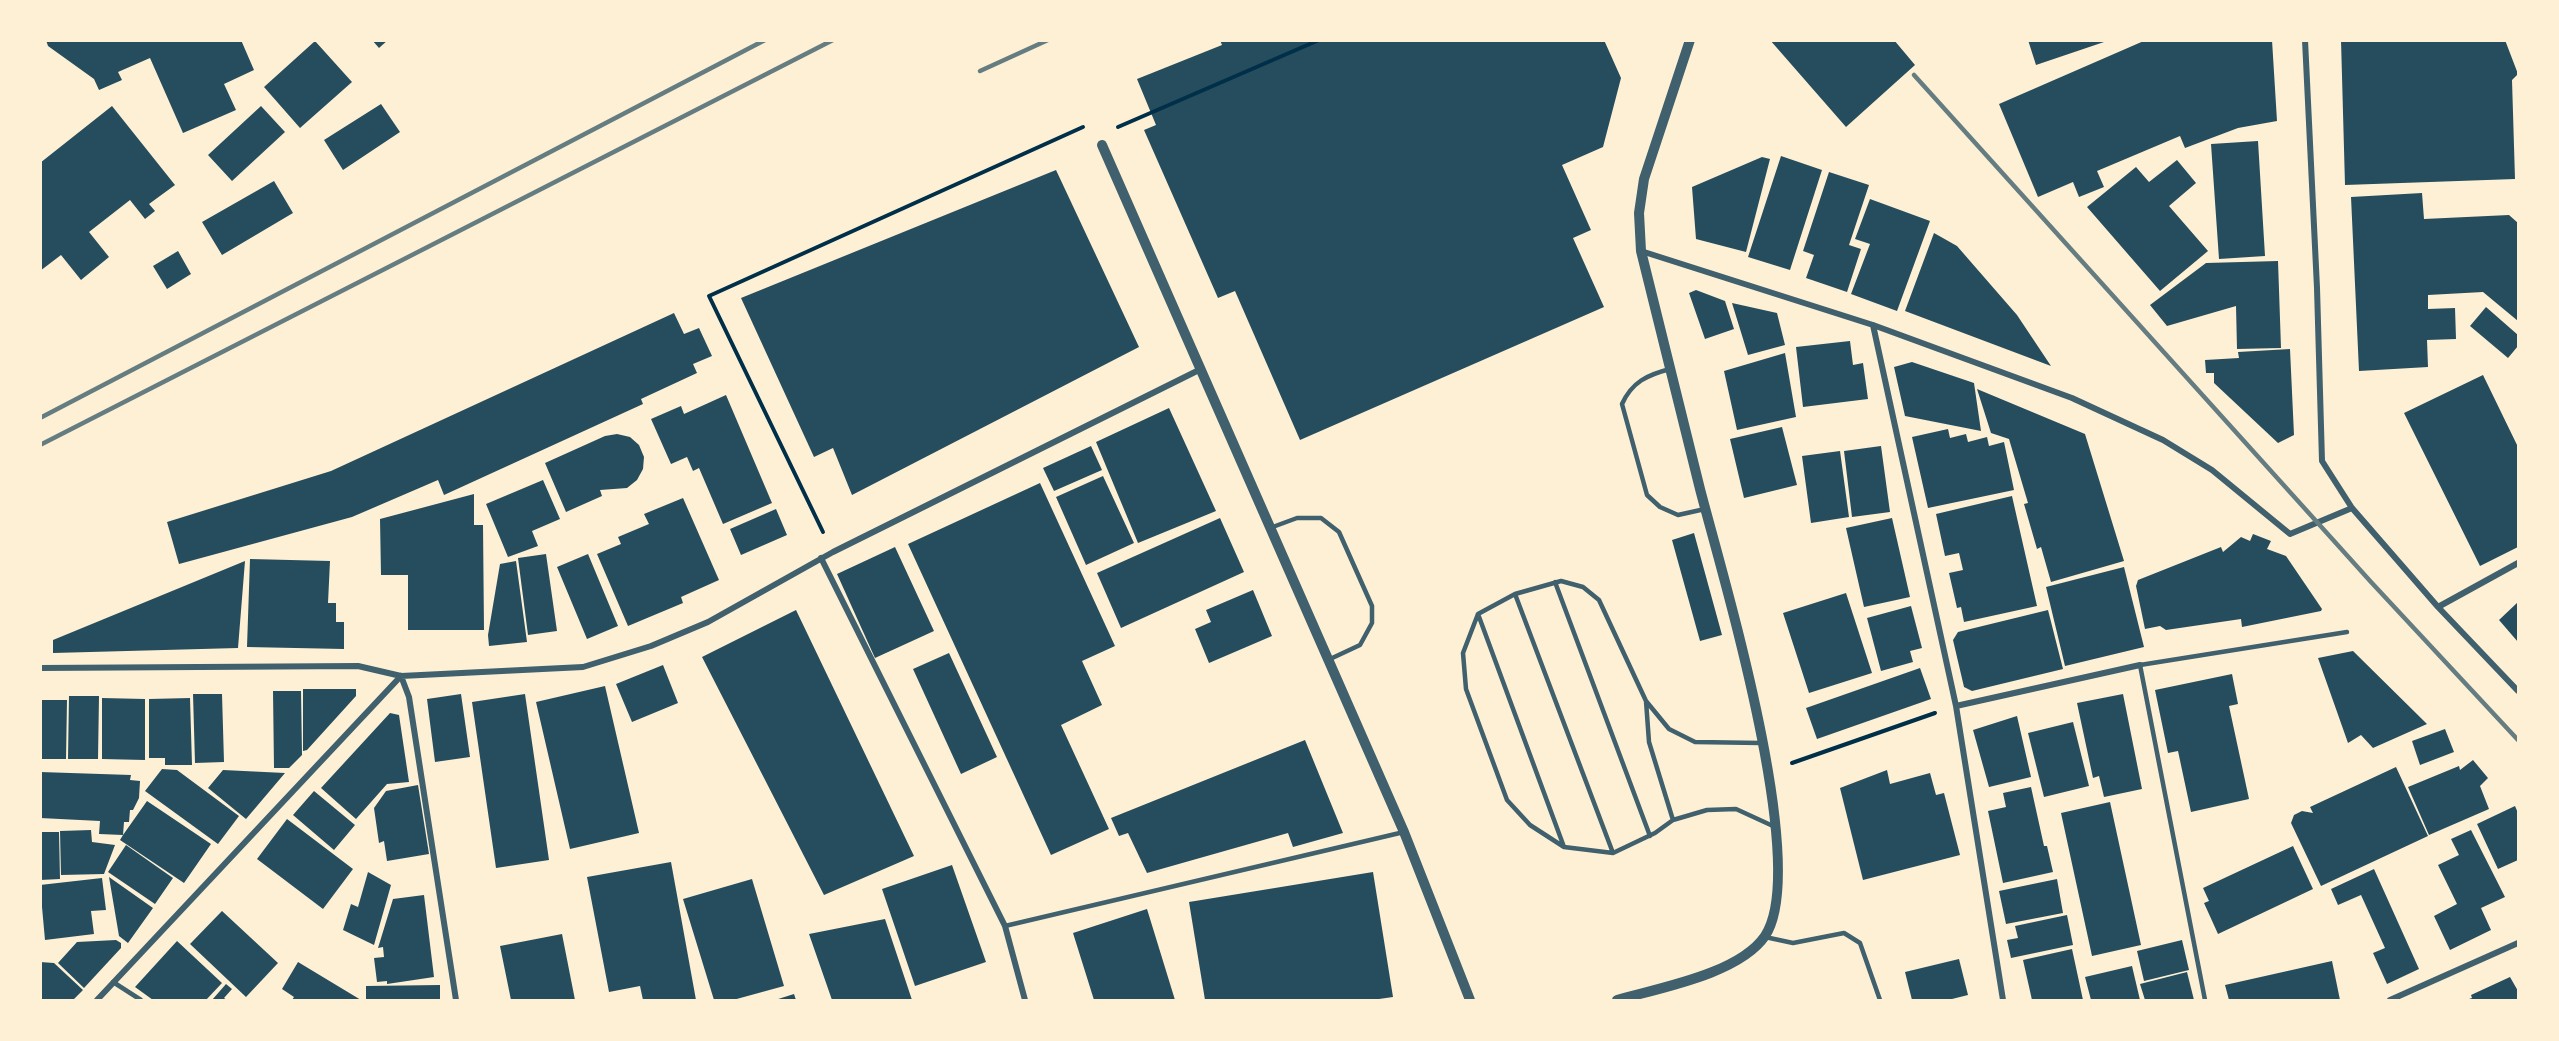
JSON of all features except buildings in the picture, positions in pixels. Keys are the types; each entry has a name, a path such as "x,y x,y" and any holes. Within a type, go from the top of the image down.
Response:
{"street":[{"path":"1617,1000 1708,973 1740,959 1764,937 1776,909 1779,877 1767,772 1750,683 1641,251 1639,213 1644,179 1690,40"},
{"path":"2305,40 2317,288 2322,461 2352,508 2438,607 2518,691"},
{"path":"1100,140 1404,832 1470,1000"},
{"path":"1641,251 1873,325 2072,398 2163,440 2212,470 2290,534 2352,508"},
{"path":"1873,325 1956,706 2003,1000"},
{"path":"40,668 358,666 401,676 583,667 651,646 708,622 820,558 1201,369"},
{"path":"820,558 1005,926 1025,1000"},
{"path":"2438,607 2518,563"},
{"path":"1956,706 2140,665"},
{"path":"97,1000 401,676"},
{"path":"401,676 409,697 456,1000"},
{"path":"2390,1000 2518,943"}],"lane":[{"path":"1670,369 1649,375 1630,388 1622,404 1647,495 1660,507 1678,515 1705,509"},
{"path":"1270,528 1297,518 1321,518 1339,532 1372,606 1372,623 1360,645 1328,660"},
{"path":"1762,743 1695,742 1669,729 1646,701 1599,600 1583,587 1561,581 1555,582 1515,594 1478,614 1463,653 1466,689 1507,800 1530,825 1564,847 1613,853 1650,836 1673,820 1707,810 1736,809 1761,819 1775,828"},
{"path":"1555,582 1650,836"},
{"path":"1515,594 1613,853"},
{"path":"1478,614 1564,847"},
{"path":"2205,1000 2140,665 2347,632"},
{"path":"1646,701 1649,742 1673,820"},
{"path":"1005,926 1404,832"},
{"path":"1764,937 1793,943 1844,933 1860,943 1880,1000"},
{"path":"113,982 141,1000"}],"path":[{"path":"833,552 708,296 1092,123 1100,140 1319,40"},
{"path":"1767,772 1956,706"}],"railway":[{"path":"40,418 765,40"},
{"path":"40,445 833,40"},
{"path":"980,71 1048,40"},
{"path":"1914,75 2371,582 2518,740"}]}
